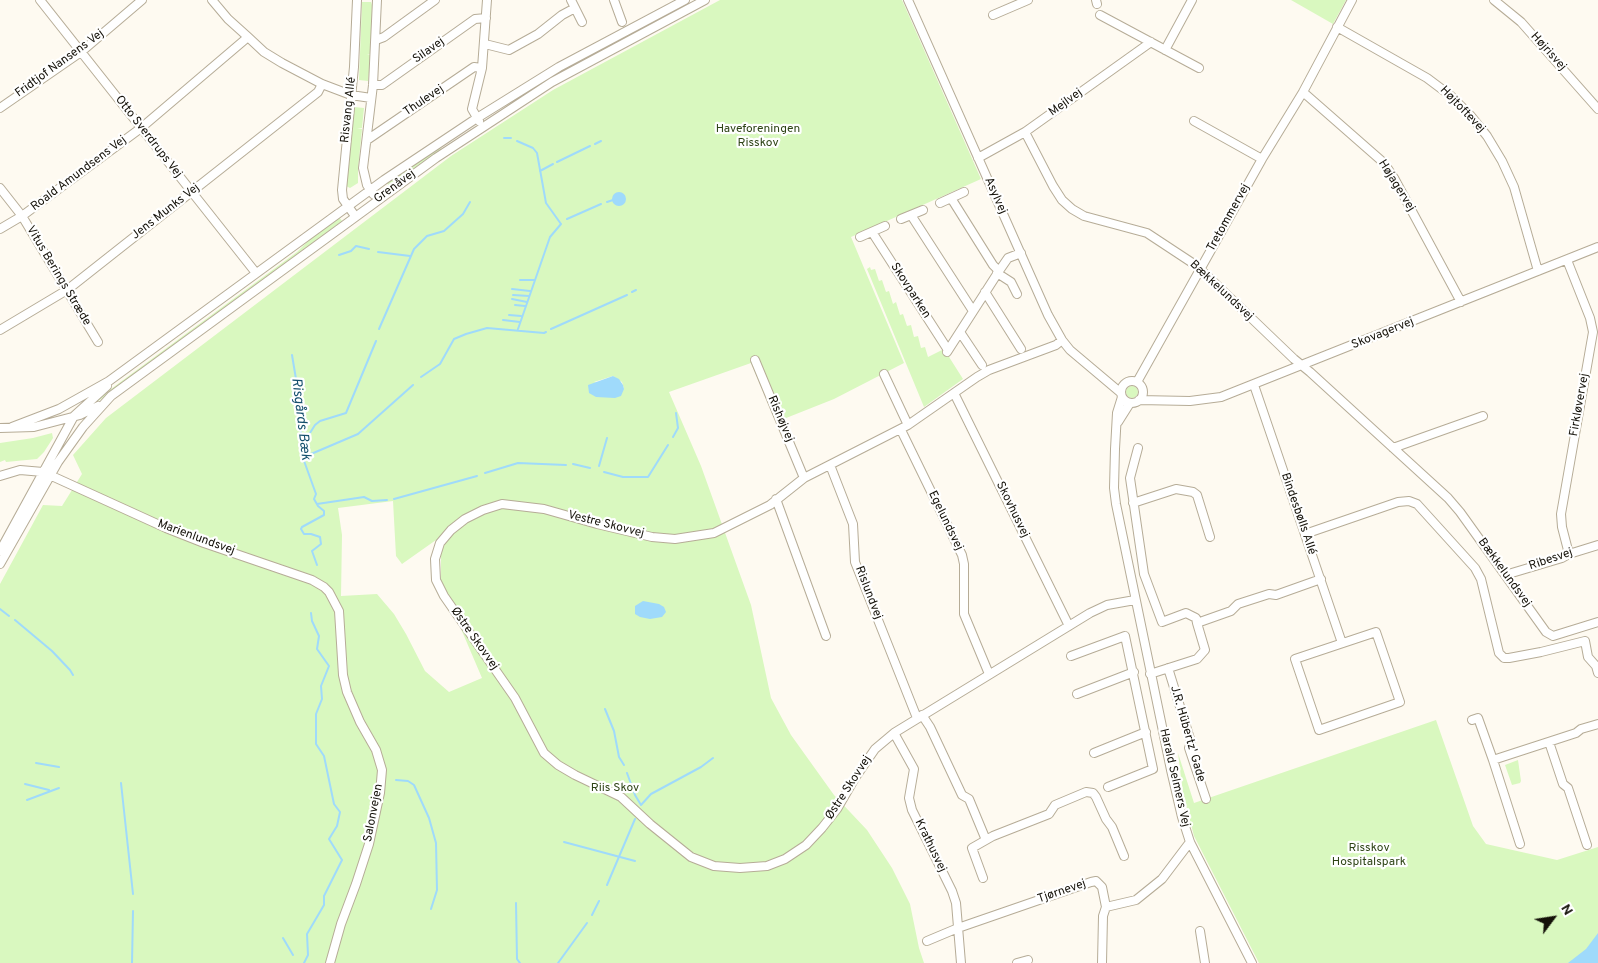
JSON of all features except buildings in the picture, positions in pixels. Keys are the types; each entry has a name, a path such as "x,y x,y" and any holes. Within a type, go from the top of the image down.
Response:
{"street":[{"name":"Otto Sverdrups Vej","path":"40,0 256,273"},
{"name":"Fridtjof Nansens Vej","path":"0,108 81,52 142,0"},
{"path":"212,0 228,19 264,52 322,84 351,94 371,98"},
{"name":"Risvang Allé","path":"355,216 343,199 342,190 351,94 356,0"},
{"name":"Risvang Allé","path":"377,0 376,40 363,168 364,177 377,200"},
{"path":"376,40 384,37 435,0"},
{"path":"483,127 472,109 482,68 487,0"},
{"path":"572,0 582,22"},
{"path":"614,0 622,22"},
{"name":"Grenåvej","path":"121,372 370,190 477,118 559,67 685,0"},
{"name":"Grenåvej","path":"104,402 423,166 552,82 705,0"},
{"name":"Asylvej","path":"908,0 1048,315 1062,340 1079,358 1122,395"},
{"path":"993,15 1028,0"},
{"path":"1165,50 1192,0"},
{"name":"Tretommervej","path":"1137,382 1262,159 1303,92 1352,0"},
{"name":"Højrisvej","path":"1494,0 1521,22 1598,109"},
{"path":"485,44 509,50 538,34 562,15 576,8"},
{"path":"1100,15 1199,68"},
{"name":"Silavej","path":"372,86 382,85 475,18 486,18"},
{"name":"Højtoftevej","path":"1337,27 1427,78 1451,96 1488,136 1514,187 1538,271"},
{"name":"Roald Amundsens Vej","path":"0,229 22,216 141,128 248,37"},
{"name":"Mejlvej","path":"978,158 1026,132 1151,42"},
{"name":"Thulevej","path":"367,140 474,66 482,68"},
{"name":"Jens Munks Vej","path":"0,330 66,290 318,92 322,84"},
{"name":"Højagervej","path":"1303,92 1384,163 1461,302"},
{"path":"1194,121 1262,159"},
{"name":"Bækkelundsvej","path":"1026,132 1053,186 1072,210 1084,216 1147,233 1200,270 1302,366 1448,498 1550,636 1598,622"},
{"name":"Vitus Berings Stræde","path":"0,188 22,216 98,342"},
{"path":"940,203 964,192"},
{"path":"951,198 993,265 998,272 1011,282 1017,294"},
{"path":"901,219 923,210"},
{"path":"911,215 973,311"},
{"path":"860,237 885,226"},
{"name":"Skovparken","path":"872,232 947,351 1008,258 1021,253"},
{"name":"Skovagervej","path":"1139,400 1190,401 1221,397 1598,247"},
{"name":"Firkløvervej","path":"1567,260 1590,318 1593,332 1561,514 1562,527 1569,554"},
{"path":"985,292 1021,349"},
{"path":"960,332 982,365"},
{"name":"Vestre Skovvej","path":"440,543 451,530 465,519 482,510 502,504 544,509 635,533 675,539 714,533 761,510 804,478 905,428 967,383 989,370 1056,345 1062,340"},
{"name":"Rishøjvej","path":"755,360 804,478"},
{"path":"0,564 74,416 121,372"},
{"path":"12,427 59,409 121,372"},
{"path":"884,374 905,428"},
{"name":"Asylvej","path":"1103,377 1126,383"},
{"path":"1130,381 1137,382 1143,390 1142,396 1139,400 1130,403 1125,401 1122,395 1122,388 1130,381"},
{"name":"Bindesbølls Allé","path":"1254,385 1342,643"},
{"name":"Skovagervej","path":"1143,390 1163,400"},
{"name":"Skovhusvej","path":"954,393 1069,626"},
{"name":"Harald Selmers Vej","path":"1122,395 1118,413 1115,449 1114,488 1118,517 1182,817 1190,842 1252,963"},
{"path":"0,428 34,427 59,421 95,408 104,402"},
{"path":"0,551 46,474 104,402"},
{"name":"Harald Selmers Vej","path":"1118,422 1130,403"},
{"path":"1393,448 1483,416"},
{"path":"59,421 64,422 68,430"},
{"name":"Egelundsvej","path":"905,428 962,555 964,564 964,614 989,674"},
{"path":"1138,448 1130,478 1133,503 1144,574 1162,622 1186,613 1196,618 1198,623 1231,611 1238,604 1269,594 1276,595 1320,579"},
{"name":"Rislundvej","path":"830,465 853,524 855,562 920,717 930,727 962,796 969,799 986,840"},
{"path":"0,476 20,470 46,474"},
{"name":"Marienlundsvej","path":"46,474 196,540 312,580 324,587 336,605"},
{"path":"1133,503 1176,489 1193,492 1196,495 1210,537"},
{"path":"776,499 826,636"},
{"path":"1305,534 1398,502 1408,501 1417,504 1475,568 1481,579 1499,653 1504,658 1541,652 1584,641 1588,657 1596,666 1598,674"},
{"name":"Østre Skovvej","path":"440,543 435,559 436,580 444,596 515,698 544,752 558,765 575,775 621,797 690,857 714,866 740,868 767,866 785,859 806,845 822,828 837,809 865,762 875,749 894,733 1099,608 1135,600"},
{"name":"Ribesvej","path":"1505,575 1598,545"},
{"name":"Salonvejen","path":"330,963 341,924 369,844 380,793 382,770 376,750 360,722 347,692 343,675 339,611 336,605"},
{"name":"J.R. Hübertz' Gade","path":"1150,674 1197,659 1205,650 1198,623"},
{"path":"1376,632 1400,702 1319,730 1295,659 1342,643 1376,632"},
{"path":"1071,656 1126,636 1128,644 1143,639"},
{"name":"Harald Selmers Vej","path":"1108,787 1153,769 1128,644"},
{"name":"J.R. Hübertz' Gade","path":"1168,668 1191,742 1189,748 1206,799"},
{"path":"1077,694 1134,672"},
{"path":"1472,720 1478,718 1520,844"},
{"path":"1493,760 1576,733 1581,728 1598,724"},
{"name":"Harald Selmers Vej","path":"1094,753 1146,732"},
{"name":"Krathusvej","path":"894,733 914,769 909,798 912,810 952,891 956,903 961,963"},
{"path":"1549,742 1563,784 1568,788 1587,845"},
{"path":"983,878 972,848 986,840 1049,814 1054,805 1086,792 1093,792 1112,827 1124,856"},
{"path":"1102,963 1103,916 1106,906 1136,900 1162,879 1190,842"},
{"name":"Tjørnevej","path":"926,941 958,928 1096,881 1102,887 1106,906"},
{"path":"1200,931 1205,963"},
{"path":"1017,963 1028,960"}],"green space":[{"name":"Riis Skov","path":"720,0 902,0 981,179 851,237 904,363 834,399 776,422 751,363 669,392 701,466 751,605 771,698 791,735 834,795 867,830 892,868 910,904 924,963 0,963 0,584 43,505 62,506 82,474 73,455 106,418 451,156 553,90","holes":["613,376 622,382 624,389 594,382","393,501 396,556 402,564 436,540 441,552 441,582 482,678 449,692 425,671 394,614 377,594 341,596 342,535 338,508"]},
{"path":"1291,0 1346,0 1333,24"},
{"path":"362,2 371,2 372,5 371,54 367,54 371,55 368,81 359,80"},
{"path":"354,107 364,108 362,128 357,128 362,129 358,183 350,188 346,186"},
{"path":"440,147 441,149 389,186 387,183"},
{"path":"339,217 342,221 97,402 111,389 297,252 309,240"},
{"path":"870,267 871,270 875,269 879,281 882,280 886,292 889,291 893,304 896,302 900,315 903,314 907,326 911,325 914,337 918,336 921,348 925,347 928,357 944,349 963,379 924,407 867,269"},
{"path":"1130,386 1134,386 1138,392 1134,398 1130,398 1126,394 1126,390"},
{"path":"52,433 53,438 37,459 6,462 5,460 0,462 0,443"},
{"name":"Risskov Hospitalspark","path":"1436,720 1473,826 1486,844 1557,860 1598,847 1598,963 1259,963 1194,836 1183,793 1178,753 1194,803"},
{"path":"1518,760 1521,781 1512,785 1505,765"}],"water":[{"path":"619,192 624,194 626,199 624,204 619,206 614,204 612,199 614,194"},
{"path":"613,376 619,379 623,385 624,389 621,396 615,398 596,397 589,393 588,385"},
{"path":"643,601 659,604 664,607 666,612 662,617 650,619 640,617 635,614 635,606"},
{"path":"1598,933 1598,963 1568,963 1586,949"}],"waterway":[{"path":"504,138 511,138"},
{"path":"517,141 533,148 537,153 546,203 561,224"},
{"path":"595,144 601,141"},
{"path":"557,162 590,146"},
{"path":"540,171 553,164"},
{"path":"607,202 613,200"},
{"path":"379,329 414,249 427,236 444,231 463,214 470,202"},
{"path":"567,219 601,204"},
{"path":"518,329 550,237 561,224"},
{"path":"339,255 351,251 356,246 369,249"},
{"path":"378,252 410,256"},
{"path":"520,280 535,280"},
{"path":"512,289 530,291"},
{"path":"632,292 636,290"},
{"path":"513,295 529,296"},
{"path":"551,329 627,295"},
{"path":"512,299 527,302"},
{"path":"515,305 525,306"},
{"path":"509,315 521,316"},
{"path":"503,320 520,322"},
{"path":"421,377 440,364 454,339 466,334 487,328 546,332"},
{"path":"303,444 315,425 320,421 346,413 376,341"},
{"name":"Risgårds Bæk","path":"292,355 297,385 303,458 316,494 314,499 324,511 324,515 301,529 304,534 320,537 321,544 312,551 317,565"},
{"path":"304,457 358,434 413,385"},
{"path":"673,437 678,428 676,413"},
{"path":"599,466 607,438"},
{"path":"604,472 623,477 648,477 668,445"},
{"path":"485,473 518,463 566,465"},
{"path":"573,464 590,468"},
{"path":"394,499 477,476"},
{"path":"317,504 364,497 372,501 387,500"},
{"path":"0,609 9,616"},
{"name":"Risgårds Bæk","path":"304,963 308,955 307,934 324,905 324,896 342,860 329,839 337,826 340,812 334,804 324,756 316,744 316,714 322,699 321,686 329,666 317,649 319,636 312,621 311,613"},
{"path":"15,620 52,651 73,675"},
{"path":"605,709 614,731 619,757 624,765"},
{"path":"627,773 641,805 651,794 701,767 713,758"},
{"path":"36,763 59,767"},
{"path":"396,780 408,781 414,785 429,818 436,843 437,890 431,909"},
{"path":"121,783 133,894"},
{"path":"25,784 49,790"},
{"path":"27,800 59,788"},
{"path":"607,885 635,819"},
{"path":"564,842 635,861"},
{"path":"592,915 599,901"},
{"path":"516,903 517,959 520,963"},
{"path":"132,963 133,911"},
{"path":"558,963 587,923"},
{"path":"283,938 293,955"}],"park label":[{"name":"Haveforeningen Risskov","path":"758,137"}]}
